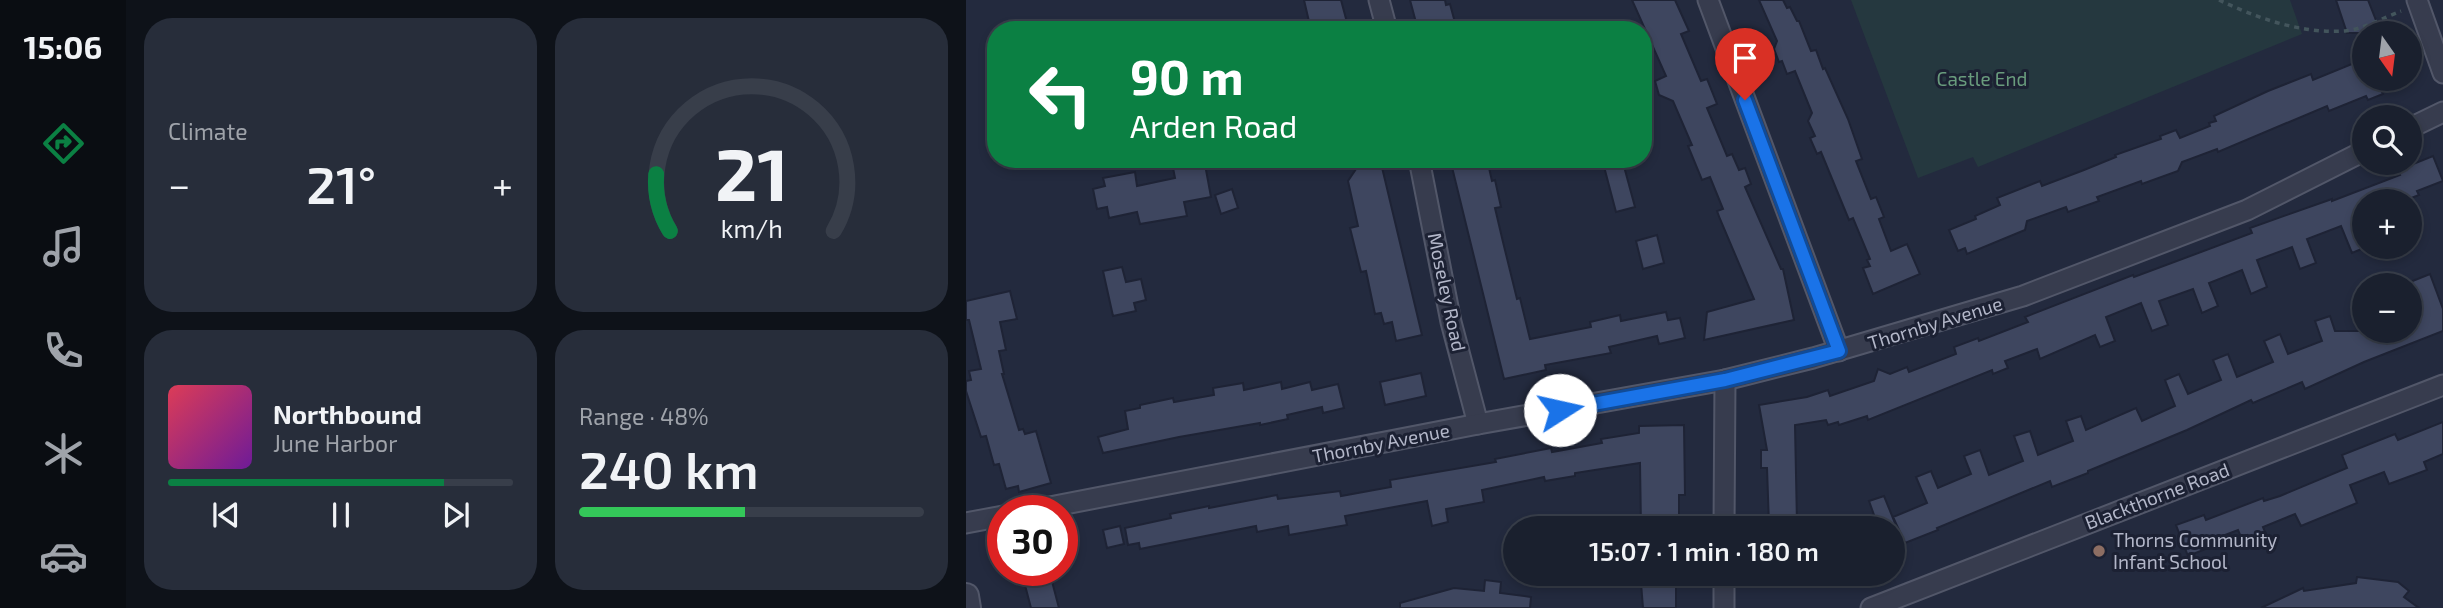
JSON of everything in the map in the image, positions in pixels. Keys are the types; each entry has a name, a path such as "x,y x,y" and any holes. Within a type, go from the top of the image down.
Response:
{"street":[{"path":"1379,0 1385,21"},
{"path":"1708,0 1839,351"},
{"path":"2418,2 2443,73"},
{"path":"2422,122 2443,112"},
{"name":"Thornby Avenue","path":"1078,502 1478,424 1725,380 1839,351 2036,292 2247,210 2352,157"},
{"name":"Moseley Road","path":"1421,168 1451,322 1478,424"},
{"path":"1724,516 1725,380"},
{"name":"Blackthorne Road","path":"1871,608 2443,385"},
{"path":"966,523 987,519"},
{"path":"1724,586 1724,608"},
{"path":"966,596 968,608"}],"path":[{"path":"2219,0 2250,14 2297,28 2346,31 2418,2"}],"green space":[{"name":"Castle End","path":"1851,0 2290,0 2302,34 1978,167 1973,157 1918,178"}],"building":[{"path":"1304,0 1341,0 1347,21 1309,21"},
{"path":"1410,0 1445,0 1446,5 1450,4 1455,21 1416,21"},
{"path":"1632,0 1675,0 1689,31 1681,34 1701,81 1707,79 1717,104 1707,108 1727,156 1732,154 1739,170 1745,168 1751,184 1745,187 1783,269 1794,320 1704,340 1707,312 1754,299 1717,211 1723,209 1710,177 1702,180 1688,146 1692,145 1673,101 1659,95 1655,81 1666,76 1652,45 1652,21 1641,21"},
{"path":"1759,0 1783,0 1799,21 1811,51 1816,50 1848,119 1862,159 1856,161 1871,199 1876,197 1884,217 1879,219 1891,251 1907,244 1920,274 1873,294 1863,268 1870,266 1867,260 1870,259 1853,218 1849,220 1821,152 1817,154 1810,138 1815,136 1808,121 1812,113 1795,71 1787,74 1782,61 1779,62 1774,49 1777,41"},
{"path":"2336,0 2368,0 2376,21 2352,21 2352,33 2347,33"},
{"path":"2352,64 2352,91 2382,91 2383,94 2368,100 2366,96 2329,111 2327,106 2218,152 2217,149 2182,162 2178,171 2097,197 2099,201 2068,212 2066,207 2027,221 2025,230 1967,254 1965,248 1958,251 1949,230 2000,205 1997,198 2040,181 2042,186 2161,139 2160,136 2176,130 2180,138 2210,126 2209,123 2216,121 2214,116 2268,91 2311,74 2313,80"},
{"path":"2433,156 2443,181 2422,189 2363,189 2400,175 2422,175 2422,160"},
{"path":"1173,168 1206,168 1211,197 1184,202 1187,216 1140,224 1137,212 1109,218 1107,207 1097,209 1093,189 1105,186 1103,178 1135,172 1137,186 1175,178"},
{"path":"1382,168 1422,335 1396,341 1392,322 1384,324 1381,313 1375,314 1366,271 1361,272 1350,228 1358,226 1348,181 1356,169"},
{"path":"1452,168 1489,168 1492,181 1495,180 1501,207 1495,208 1517,299 1520,298 1530,339 1591,327 1590,322 1620,315 1621,321 1666,312 1668,320 1680,318 1685,338 1659,344 1657,336 1609,347 1611,353 1545,365 1546,370 1504,379"},
{"path":"1604,168 1624,168 1635,207 1616,212"},
{"path":"1232,189 1238,208 1221,214 1215,195"},
{"path":"2352,193 2352,253 2341,226 2307,239 2316,263 2300,269 2292,247 2257,260 2267,287 2251,294 2242,270 2209,283 2218,306 2202,313 2193,289 2159,301 2168,325 2152,331 2141,303 2106,317 2115,341 2100,347 2095,335 2040,359 2037,349 2005,361 2008,368 1993,374 1992,370 1868,420 1867,416 1839,425 1838,422 1828,425 1826,420 1795,425 1797,516 1769,516 1767,468 1761,468 1761,450 1767,450 1759,405 1807,397 1828,390 1830,396 1874,381 1878,369 1890,374 1907,367 1909,372 1956,354 1954,347 1978,338 1979,341 2028,322 2025,317 2252,233 2250,228"},
{"path":"1657,235 1664,263 1643,269 1636,241"},
{"path":"1122,267 1126,282 1141,279 1146,300 1134,303 1136,311 1113,316 1103,271"},
{"path":"2430,274 2443,309 2443,331 2422,339 2422,277"},
{"path":"1010,291 1017,319 1000,322 1006,350 999,351 1002,374 1019,430 1023,429 1025,434 1036,431 1051,483 1019,492 1018,486 1006,489 999,464 994,465 986,436 981,437 966,391 966,381 971,380 969,371 981,369 969,320 966,320 966,301"},
{"path":"2330,316 2335,331 2352,331 2352,343 2412,343 2305,389 2302,382 2253,403 2251,400 2088,473 2052,487 2050,481 1905,543 1905,516 1895,516 1927,503 1916,477 1931,471 1938,488 1971,474 1964,456 1980,450 1989,475 2023,461 2014,436 2030,431 2038,455 2073,441 2066,421 2081,416 2086,430 2136,408 2142,421 2175,406 2165,380 2179,374 2188,394 2221,380 2213,360 2228,354 2237,377 2273,362 2264,341 2280,334 2288,354 2322,341 2315,321"},
{"path":"1421,373 1426,396 1385,405 1380,382"},
{"path":"1281,382 1282,389 1310,382 1312,390 1338,384 1344,408 1323,413 1322,407 1260,425 1179,437 1103,453 1098,437 1128,429 1125,411 1140,408 1140,405 1173,398 1174,402 1214,395 1213,388 1243,383 1244,390"},
{"path":"2443,422 2443,454 2424,462 2427,470 2389,484 2384,472 2350,485 2357,503 2301,526 2295,514 2263,527 2268,539 2251,546 2247,535 2241,537 2238,530 2209,541 2211,547 2188,556 2176,525 2204,515 2206,520 2263,498 2264,501 2280,496 2347,468 2342,455 2395,434 2398,440"},
{"path":"1684,425 1685,495 1679,495 1679,516 1641,516 1640,463 1575,473 1575,476 1545,481 1544,477 1482,490 1484,502 1446,509 1448,522 1432,526 1427,501 1345,516 1347,525 1289,535 1288,526 1257,532 1256,526 1140,549 1139,543 1128,545 1125,528 1171,518 1170,514 1277,495 1278,499 1340,491 1341,496 1391,487 1390,480 1496,462 1495,459 1551,448 1552,452 1602,443 1601,439 1639,433 1639,426"},
{"path":"1884,496 1892,516 1872,516 1874,515 1869,501"},
{"path":"1120,526 1124,544 1107,548 1103,530"},
{"path":"2357,577 2398,582 2409,591 2404,597 2419,608 2261,608 2303,588 2304,591 2356,583"},
{"path":"1485,580 1501,582 1500,593 1531,597 1530,608 1400,608 1400,603 1454,588 1484,591"},
{"path":"1025,586 1053,586 1059,608 1031,608"},
{"path":"1641,586 1676,586 1676,608 1643,608"}],"place":[{"name":"Thorns Community Infant School","path":"2099,551"}],"route":[{"path":"1560,410 1725,380 1839,351 1745,100"}]}
